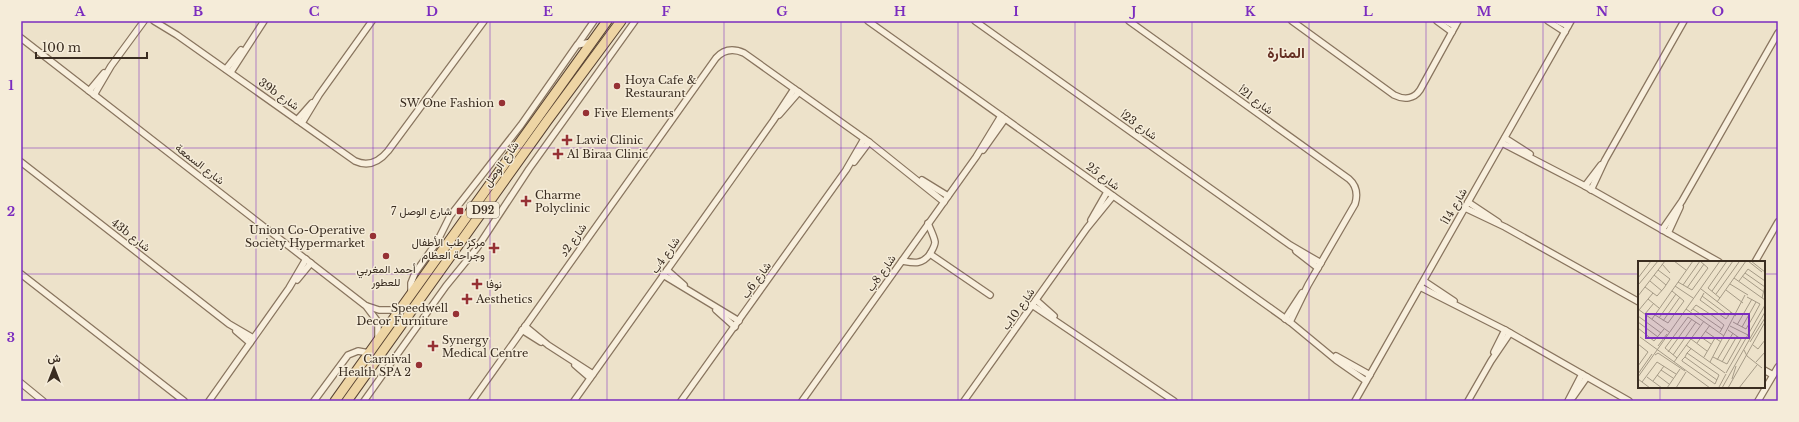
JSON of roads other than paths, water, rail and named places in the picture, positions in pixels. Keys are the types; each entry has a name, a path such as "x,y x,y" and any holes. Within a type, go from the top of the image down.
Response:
{"main road":[{"name":"شارع الوصل","path":"335,401 411,296 464,217 607,21"},
{"name":"شارع الوصل","path":"347,401 547,121 621,21"}],"street":[{"path":"92,93 144,21"},
{"name":"39b شارع","path":"154,21 177,35 355,161 363,164 371,163 380,159 388,151 484,21"},
{"name":"39b شارع","path":"162,21 177,35"},
{"path":"228,71 264,21"},
{"path":"300,122 372,21"},
{"path":"411,296 413,276 437,242 450,216 521,125 594,21"},
{"path":"364,401 446,286 477,248 529,169 635,21"},
{"name":"شارع 25","path":"868,21 1290,322 1366,381"},
{"name":"شارع 23أ","path":"975,21 1319,265"},
{"name":"شارع 21أ","path":"1129,21 1349,179 1356,188 1357,196 1355,204 1319,265"},
{"path":"1292,21 1394,95 1408,98 1418,93 1455,26"},
{"path":"1437,21 1455,26"},
{"path":"1446,21 1455,26"},
{"path":"1548,21 1565,32"},
{"path":"1558,21 1570,24"},
{"path":"1588,188 1684,21"},
{"name":"شارع 14أ","path":"1355,401 1570,24"},
{"path":"1662,230 1682,201 1778,33"},
{"name":"شارع السمعة","path":"21,38 366,306 378,322 378,341"},
{"path":"577,45 592,42"},
{"name":"شارع 2د","path":"472,401 716,58 722,52 730,50 744,53 796,90"},
{"path":"796,90 867,141 944,202"},
{"name":"شارع 4ب","path":"574,401 796,90"},
{"name":"شارع 8ب","path":"802,401 1003,118"},
{"path":"1504,140 1716,261"},
{"name":"شارع 6ب","path":"681,401 867,141"},
{"name":"43b شارع","path":"21,162 252,341"},
{"path":"913,176 948,196"},
{"name":"شارع 10ب","path":"1087,228 1107,192"},
{"name":"شارع 10ب","path":"964,401 1087,228 1113,196"},
{"path":"1668,233 1682,201"},
{"path":"1466,205 1638,301"},
{"path":"1756,261 1778,222"},
{"path":"902,261 919,263 924,261 930,254 935,241 928,223"},
{"path":"930,254 990,295"},
{"path":"209,401 309,261"},
{"path":"1290,322 1319,265"},
{"path":"665,273 712,306 739,321"},
{"path":"21,274 184,401"},
{"path":"1424,281 1460,306"},
{"path":"1285,319 1308,285"},
{"path":"1420,287 1460,306 1629,401"},
{"path":"1034,303 1061,324 1174,401"},
{"name":"شارع السمعة","path":"366,306 379,310 400,310"},
{"path":"712,306 734,327"},
{"path":"524,328 591,376"},
{"path":"1468,401 1507,332"},
{"name":"شارع 25","path":"1325,350 1370,375"},
{"path":"314,401 348,355 358,351 369,353"},
{"path":"1765,384 1778,367"},
{"path":"1765,371 1773,375"},
{"path":"1569,401 1584,375"},
{"path":"21,383 43,401"},
{"path":"1758,401 1763,388"},
{"path":"176,394 190,401"}],"place":[{"name":"Hoya Cafe & Restaurant","path":"617,86"},
{"name":"SW One Fashion","path":"502,103"},
{"name":"Five Elements","path":"586,113"},
{"name":"Lavie Clinic","path":"567,140"},
{"name":"Al Biraa Clinic","path":"558,154"},
{"name":"Charme Polyclinic","path":"526,201"},
{"name":"شارع الوصل 7","path":"460,211"},
{"name":"Union Co-Operative Society Hypermarket","path":"373,236"},
{"name":"مركز طب الأطفال وجراحة العظام","path":"494,248"},
{"name":"أحمد المغربي للعطور","path":"386,256"},
{"name":"نوفا","path":"477,284"},
{"name":"Aesthetics","path":"467,299"},
{"name":"Speedwell Decor Furniture","path":"456,314"},
{"name":"Synergy Medical Centre","path":"433,346"},
{"name":"Carnival Health SPA 2","path":"419,365"}],"district":[{"name":"المنارة","path":"1286,52"}]}
